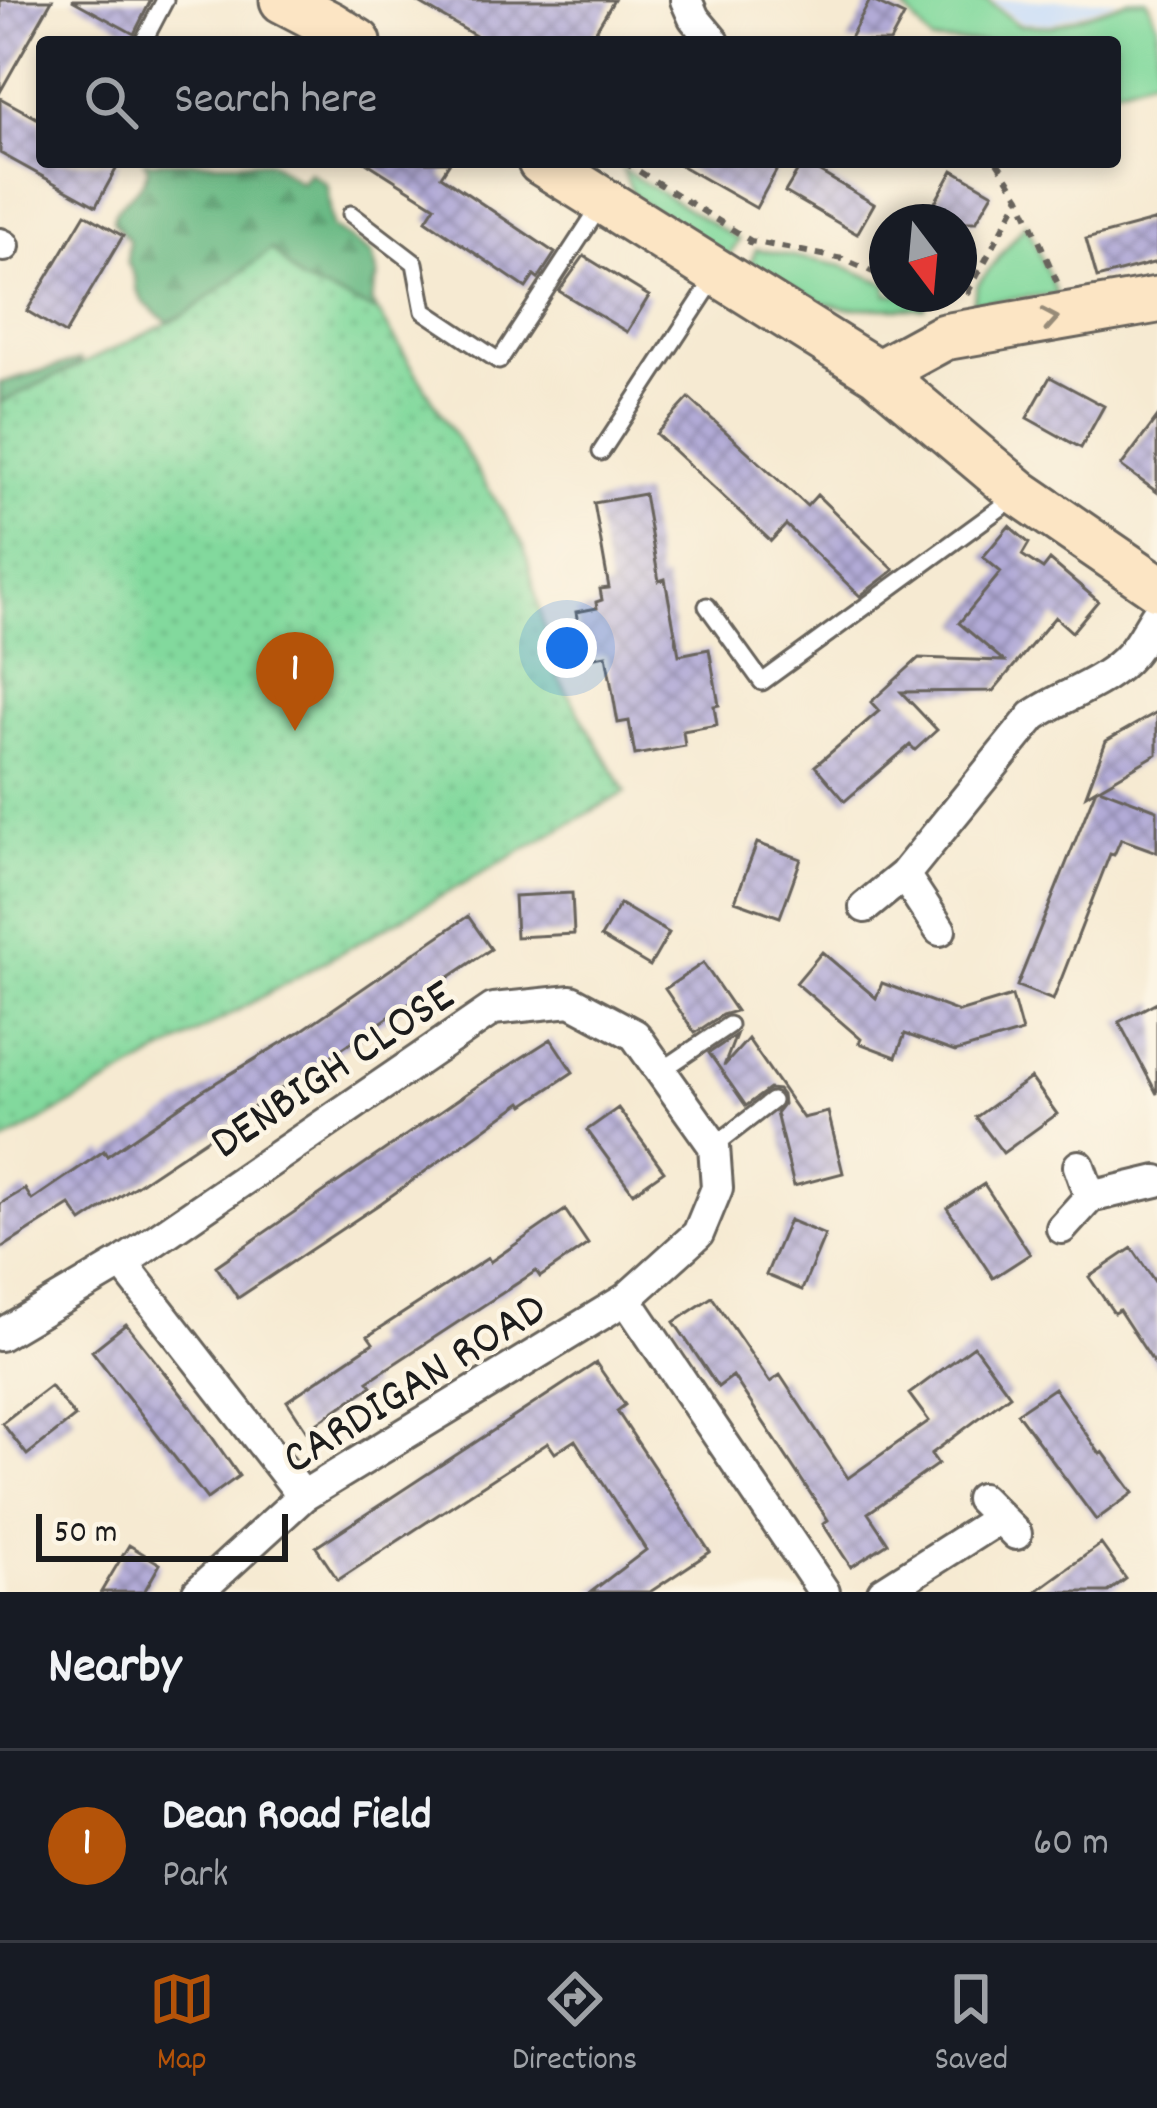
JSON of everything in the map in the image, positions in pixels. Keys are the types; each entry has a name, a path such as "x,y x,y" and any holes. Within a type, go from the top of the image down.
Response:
{"main road":[{"path":"283,0 345,22"},
{"path":"550,168 878,373 1020,494 1157,587"},
{"path":"878,373 944,337 1157,300"}],"street":[{"path":"686,0 709,36"},
{"path":"865,908 904,875 1033,716 1130,656 1157,614"},
{"path":"904,875 940,930"},
{"name":"DENBIGH CLOSE","path":"2,1328 122,1263 493,1009 571,1001 635,1035 714,1146"},
{"path":"714,1146 717,1188 698,1234 626,1300 824,1592"},
{"path":"1078,1166 1090,1197"},
{"path":"1062,1228 1090,1197 1157,1181"},
{"path":"122,1263 303,1496"},
{"name":"CARDIGAN ROAD","path":"198,1592 303,1496 626,1300"},
{"path":"883,1592 998,1517"}],"lane":[{"path":"146,36 165,0"},
{"path":"351,214 415,263 424,310 499,361 602,202"},
{"path":"601,452 718,273"},
{"path":"707,606 762,682 1020,494"},
{"path":"661,1071 729,1025"},
{"path":"714,1146 772,1101"}],"path":[{"path":"634,168 751,241 843,259 869,270"},
{"path":"1001,168 1020,197 1071,315"},
{"path":"944,337 1020,197"},
{"path":"718,273 751,241"}],"shaded area":[{"path":"992,0 1119,0 1051,23 1020,22"}],"green space":[{"path":"898,0 987,0 1018,25 1052,26 1130,0 1147,0 1157,25 1157,76 1121,87 1121,36 927,36"},
{"path":"148,168 279,168 301,183 309,172 327,184 332,227 372,254 378,276 371,302 378,312 301,281 209,299 167,322 143,302 127,262 129,240 113,221 119,206"},
{"path":"622,169 739,240 728,259 635,198"},
{"path":"1026,223 1057,294 977,302 978,284"},
{"path":"272,249 301,281 378,312 524,546 554,670 626,792 0,1144 0,403 187,314"},
{"path":"756,249 843,266 869,277 869,308 824,303 750,264"},
{"path":"80,360 80,364 0,403 0,383"}],"building":[{"path":"0,0 52,0 0,92"},
{"path":"72,0 151,0 134,34"},
{"path":"414,0 614,0 593,36 476,36"},
{"path":"870,0 904,16 893,36 851,36"},
{"path":"0,98 36,118 36,168 117,168 96,206 0,153"},
{"path":"375,168 446,168 441,176 555,253 526,288 426,220 435,206"},
{"path":"686,168 778,168 756,208"},
{"path":"799,168 813,168 874,204 869,204 857,234 785,192"},
{"path":"953,170 993,193 977,220 977,204 934,204"},
{"path":"85,214 123,236 65,334 27,311"},
{"path":"1157,220 1157,262 1097,278 1086,239"},
{"path":"584,256 649,296 627,332 559,291"},
{"path":"1050,377 1104,406 1081,448 1027,418"},
{"path":"689,398 807,506 817,495 894,570 860,596 786,525 771,541 656,434"},
{"path":"1157,418 1157,492 1121,466"},
{"path":"644,494 659,581 665,579 679,655 709,649 719,705 714,706 717,725 683,731 685,746 635,755 629,721 618,723 606,655 584,659 576,612 597,608 596,602 602,600 600,589 609,588 594,503"},
{"path":"1009,526 1029,543 1022,555 1043,569 1050,560 1098,601 1072,632 1055,617 993,691 901,692 937,730 915,750 910,745 845,801 815,766 879,711 871,702 919,658 1004,661 959,623 1001,572 983,557"},
{"path":"1157,712 1157,754 1099,788 1157,810 1157,852 1121,839 1114,855 1110,854 1053,1000 1017,986 1096,789 1086,795 1106,741"},
{"path":"757,843 801,859 780,917 735,901"},
{"path":"572,893 574,934 516,937 514,896"},
{"path":"620,904 669,933 650,966 601,937"},
{"path":"468,916 491,949 82,1222 70,1205 0,1249 0,1204 25,1189 32,1200 104,1151 107,1156"},
{"path":"822,952 876,998 882,983 959,1012 1012,996 1022,1032 955,1052 905,1034 896,1057 859,1043 861,1039 796,983"},
{"path":"703,963 736,1011 695,1033 665,989"},
{"path":"1157,1002 1157,1094 1119,1022"},
{"path":"736,1035 724,1066 748,1039 803,1118 828,1112 843,1173 794,1186 776,1113 783,1104 782,1095 769,1089 746,1106 709,1053"},
{"path":"551,1039 573,1072 522,1102 238,1298 216,1266"},
{"path":"1031,1078 1057,1114 1003,1153 976,1117"},
{"path":"618,1108 664,1171 633,1193 587,1130"},
{"path":"984,1184 1030,1254 993,1278 947,1208"},
{"path":"565,1210 588,1244 540,1277 536,1271 368,1381 372,1386 306,1430 287,1401 373,1343 368,1336"},
{"path":"789,1220 825,1235 802,1290 766,1275"},
{"path":"1132,1248 1157,1285 1157,1368 1119,1310 1114,1313 1089,1277"},
{"path":"712,1297 770,1382 780,1375 848,1478 929,1421 909,1394 974,1346 1010,1395 931,1454 938,1464 868,1513 888,1543 851,1567 823,1524 828,1520 733,1376 718,1387 674,1322"},
{"path":"126,1324 239,1476 207,1499 92,1351"},
{"path":"596,1363 625,1405 617,1411 710,1552 650,1592 591,1592 646,1550 575,1440 555,1453 548,1443 338,1580 316,1547"},
{"path":"50,1386 75,1417 27,1455 2,1423"},
{"path":"1054,1388 1133,1493 1096,1520 1017,1413"},
{"path":"1101,1544 1126,1579 1108,1592 1035,1592"},
{"path":"129,1545 160,1564 144,1592 101,1592"}],"place":[{"name":"Dean Road Field","path":"295,731"}]}
